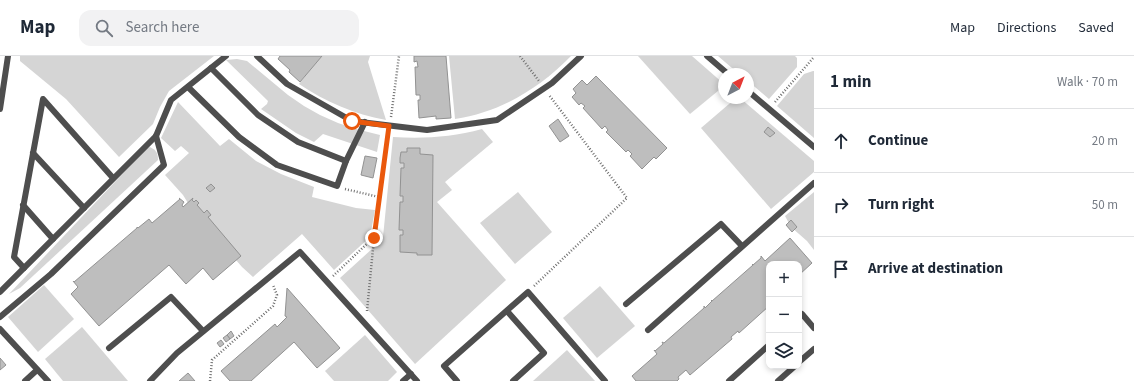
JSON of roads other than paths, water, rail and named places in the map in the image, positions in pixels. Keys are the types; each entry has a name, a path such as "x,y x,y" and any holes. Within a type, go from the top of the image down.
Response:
{"lane":[{"path":"0,109 8,56"},
{"path":"0,292 156,136 171,100 226,56"},
{"path":"257,56 287,84 352,121 428,130 497,120 552,83 581,56"},
{"path":"707,56 721,68"},
{"path":"211,68 258,115 275,127 298,142 346,161"},
{"path":"188,87 239,137 277,165 337,186 346,161 365,122"},
{"path":"754,96 814,147"},
{"path":"24,268 14,257 43,99 114,178"},
{"path":"0,317 51,274 164,165 156,136"},
{"path":"33,153 84,208"},
{"path":"648,330 814,183"},
{"path":"23,205 53,239"},
{"path":"626,304 721,224 742,246"},
{"path":"150,381 177,353 300,252 416,381"},
{"path":"457,381 444,366 528,292 605,381"},
{"path":"109,348 171,297 203,331"},
{"path":"507,311 544,353 513,381"},
{"path":"802,314 814,328"},
{"path":"0,329 48,381"},
{"path":"729,381 766,348"},
{"path":"802,359 814,349"},
{"path":"778,381 792,369"},
{"path":"24,381 37,370"},
{"path":"403,381 410,374"}]}
